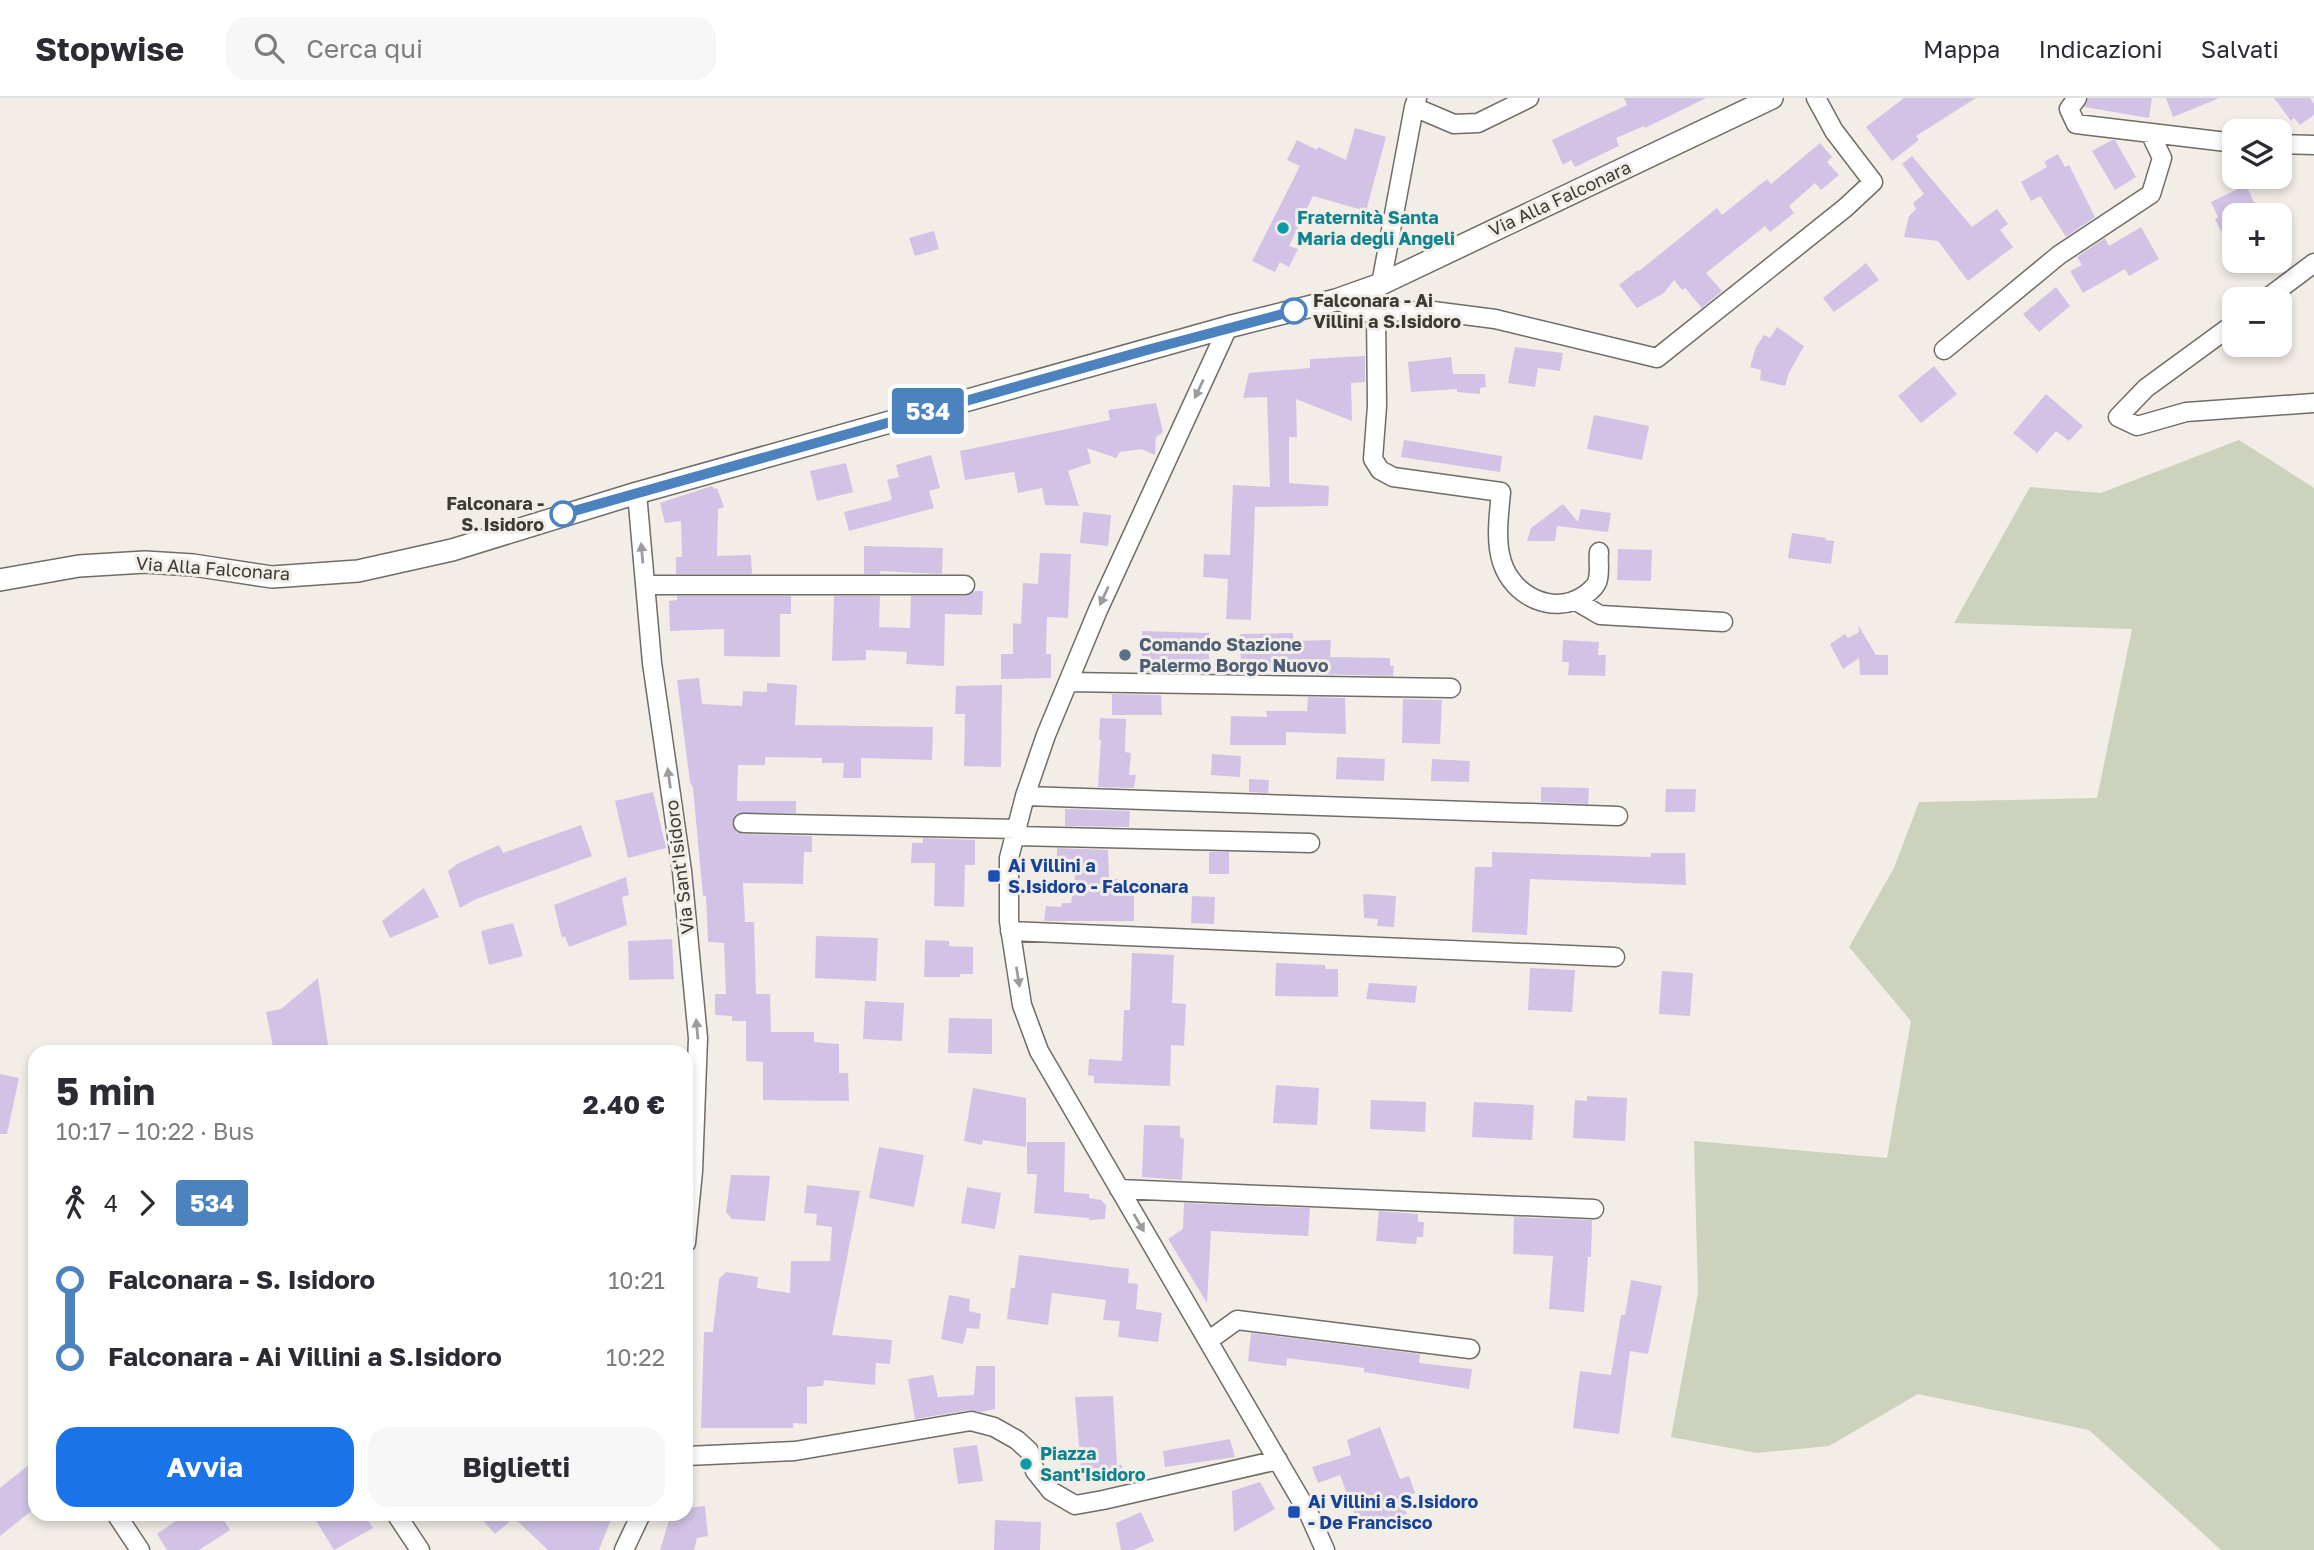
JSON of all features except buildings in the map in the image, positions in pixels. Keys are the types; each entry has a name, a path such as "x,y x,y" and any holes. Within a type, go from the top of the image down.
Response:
{"street":[{"path":"1381,284 1416,103 1454,124 1478,123 1529,98"},
{"name":"Via Alla Falconara","path":"0,580 79,566 145,562 193,565 272,577 358,571 452,550 637,492 1228,327 1336,300 1381,284 1772,98"},
{"path":"1336,300 1366,312 1433,311 1495,319 1657,358 1845,208 1873,182 1834,131 1816,98"},
{"path":"2077,98 2069,108 2076,124 2222,142"},
{"path":"1944,350 2059,255 2151,194 2162,158 2151,135"},
{"path":"2292,144 2314,145"},
{"path":"2282,287 2314,263"},
{"path":"1376,312 1377,406 1373,459 1380,470 1394,477 1501,492 1498,541 1502,564 1522,591 1547,605 1576,601 1591,591 1598,580 1599,552"},
{"path":"1228,327 1098,610 1046,735 1025,796 1010,858 1010,931 1022,1005 1039,1051 1310,1514 1325,1550"},
{"path":"2222,332 2146,388 2118,417 2137,426 2186,412 2314,403"},
{"name":"Via Sant'Isidoro","path":"637,492 652,663 682,871 698,1038 693,1180"},
{"path":"645,585 965,585"},
{"path":"1576,601 1600,615 1723,622"},
{"path":"1068,682 1451,688"},
{"path":"1025,796 1618,816"},
{"path":"743,823 1310,843"},
{"path":"1010,931 1615,957"},
{"path":"1119,1189 1594,1209"},
{"path":"1208,1341 1237,1320 1470,1349"},
{"path":"693,1456 795,1451 971,1421 994,1427 1017,1440 1029,1451 1035,1471 1051,1492 1075,1505 1278,1460"},
{"path":"121,1521 140,1550"},
{"path":"401,1521 420,1550"},
{"path":"624,1550 637,1521"}],"green space":[{"path":"2239,440 2314,488 2314,1550 2221,1550 2089,1430 1918,1394 1829,1446 1757,1453 1671,1437 1698,1293 1694,1141 1887,1158 1911,1021 1849,947 1894,868 1919,802 2097,798 2132,629 1954,623 2030,487 2101,493"}],"bus line":[{"name":"534","path":"563,514 1228,327 1294,311"}],"place":[{"name":"Fraternità Santa Maria degli Angeli","path":"1283,228"},
{"name":"Falconara - Ai Villini a S.Isidoro","path":"1294,311"},
{"name":"Falconara - S. Isidoro","path":"563,514"},
{"name":"Comando Stazione Palermo Borgo Nuovo","path":"1125,655"},
{"name":"Ai Villini a S.Isidoro - Falconara","path":"994,876"},
{"name":"Piazza Sant'Isidoro","path":"1026,1464"},
{"name":"Ai Villini a S.Isidoro - De Francisco","path":"1294,1512"}]}
